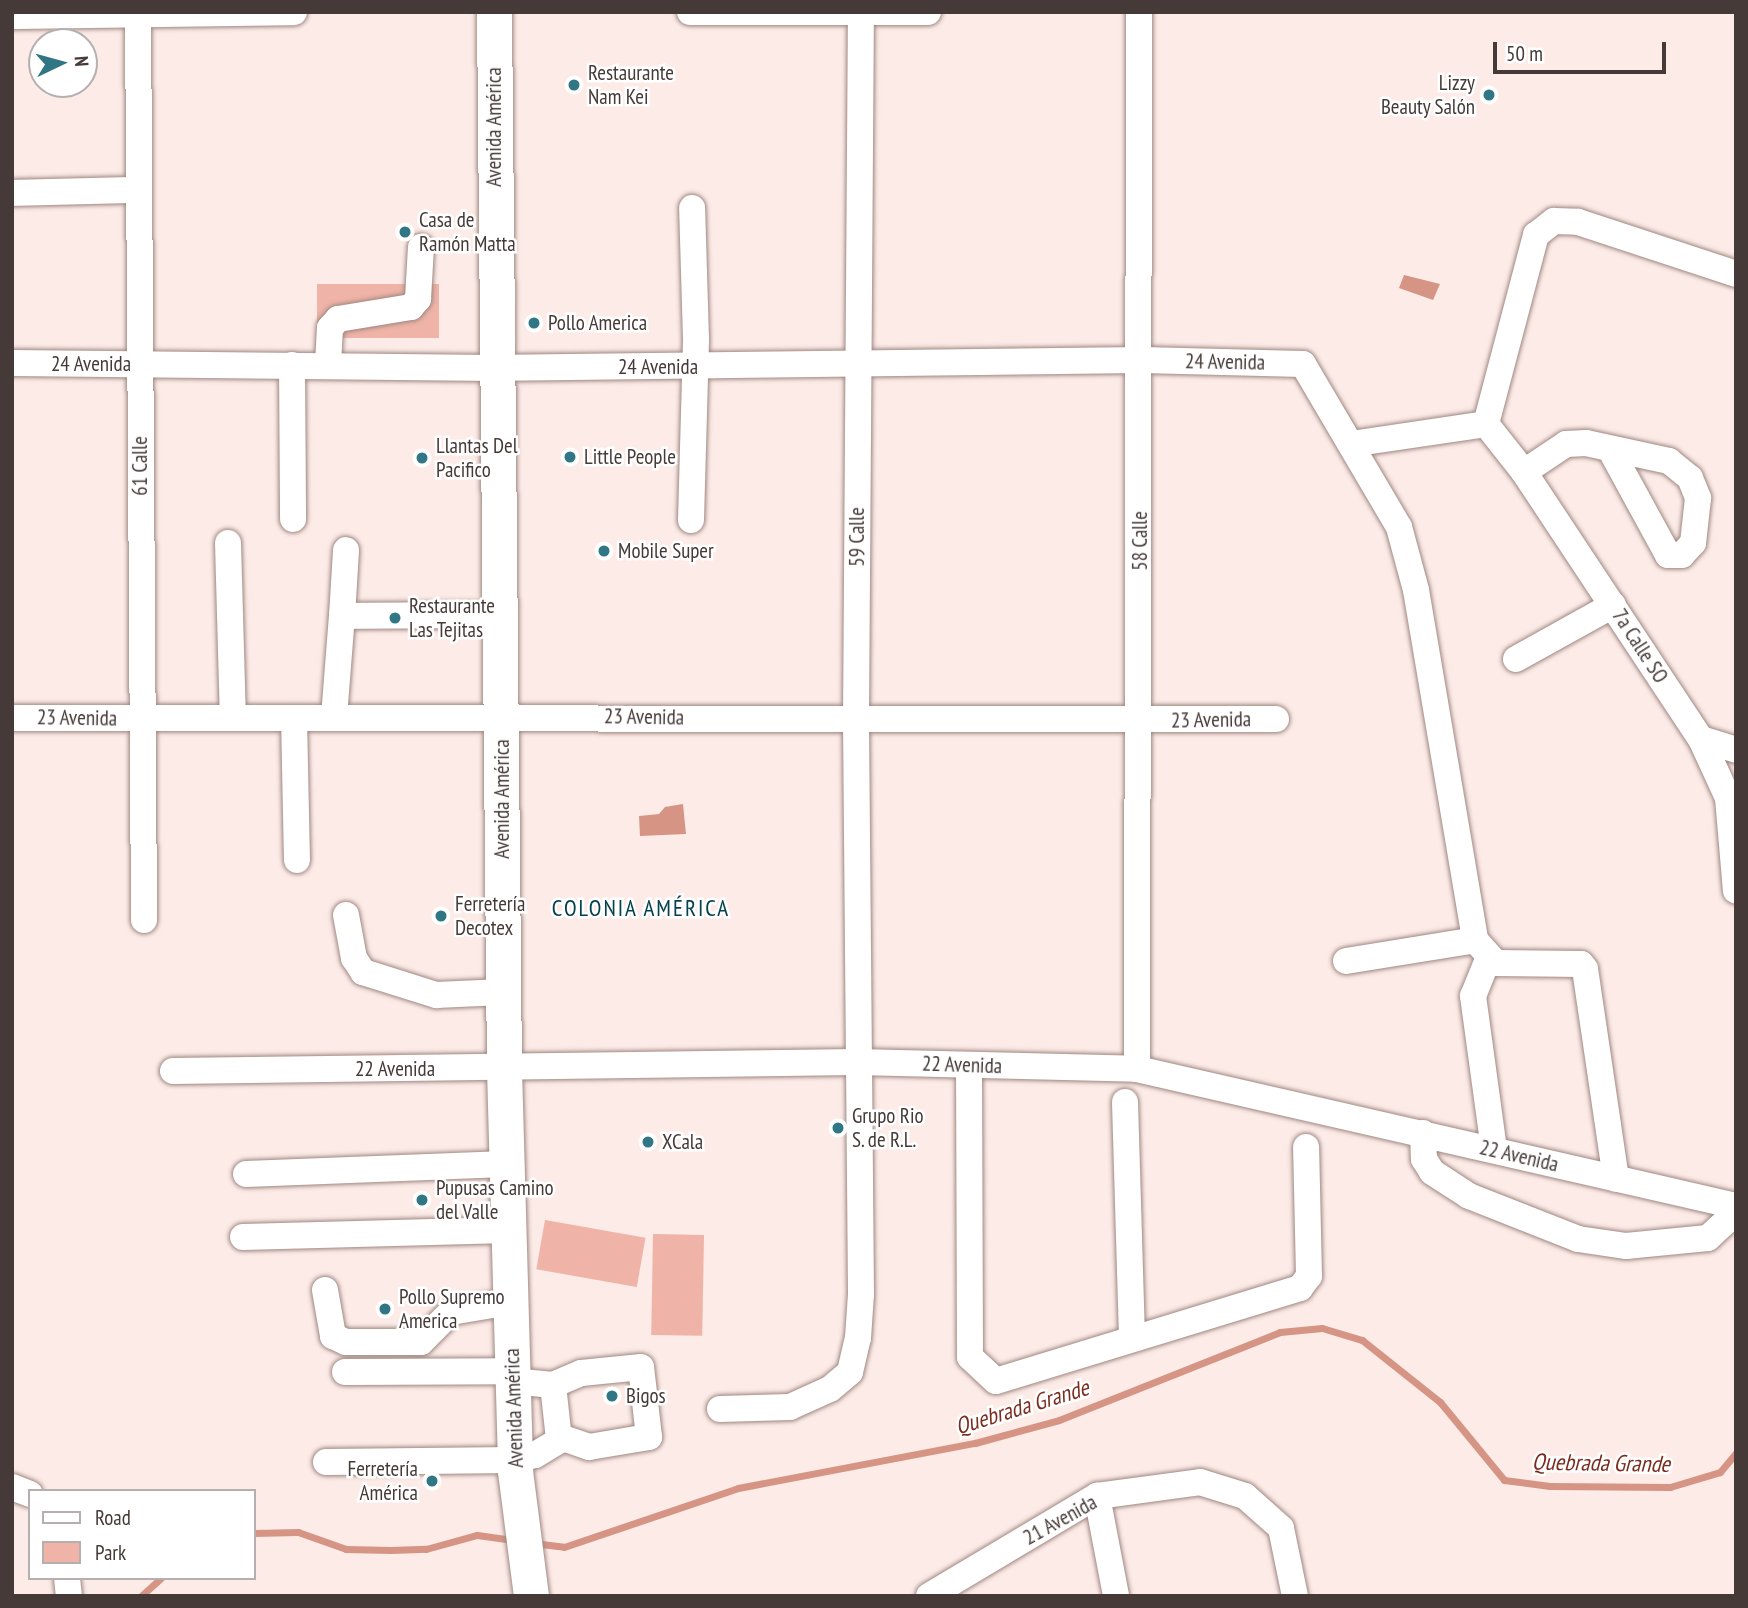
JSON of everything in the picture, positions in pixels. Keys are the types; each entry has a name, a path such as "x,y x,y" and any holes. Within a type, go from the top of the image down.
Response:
{"main road":[{"name":"Avenida América","path":"494,12 495,368 502,715 506,1164 515,1465 530,1590"}],"street":[{"path":"12,16 294,12"},
{"path":"690,12 928,12"},
{"name":"58 Calle","path":"1137,1069 1142,360 1139,12"},
{"name":"61 Calle","path":"138,13 144,920"},
{"name":"59 Calle","path":"720,1409 790,1407 830,1389 850,1372 861,1294 856,720 861,13"},
{"path":"12,193 138,190"},
{"path":"691,520 696,367 692,208"},
{"path":"1494,1150 1473,996 1482,950 1416,590 1399,527 1351,444 1486,424 1536,235 1554,220 1578,222 1736,274"},
{"path":"327,365 330,328 338,319 411,307 418,299 421,247"},
{"name":"24 Avenida","path":"12,363 495,368 858,366 1142,360 1303,365 1351,444"},
{"path":"292,365 293,519"},
{"name":"7a Calle SO","path":"1486,424 1524,472 1701,738 1728,798 1736,891"},
{"path":"1524,472 1566,444 1611,449"},
{"path":"228,543 233,718"},
{"path":"334,717 346,550"},
{"path":"1516,659 1613,605"},
{"path":"342,616 500,615"},
{"name":"23 Avenida","path":"12,718 502,715 856,720 1276,719"},
{"path":"293,718 297,860"},
{"path":"1701,738 1736,750"},
{"path":"346,915 354,958 363,972 436,995 503,992"},
{"path":"1346,961 1482,950 1583,966 1616,1179"},
{"name":"22 Avenida","path":"173,1071 504,1069 857,1062 1137,1069 1734,1206"},
{"path":"969,1065 970,1357 996,1381 1300,1288 1309,1276 1306,1147"},
{"path":"1125,1102 1132,1338"},
{"path":"1423,1133 1424,1159 1441,1178 1469,1196 1578,1239 1626,1246 1708,1238 1727,1220 1734,1206"},
{"path":"246,1174 506,1164"},
{"path":"243,1237 508,1230"},
{"path":"325,1290 333,1336 346,1342 421,1342 451,1312 510,1302"},
{"path":"326,1462 515,1465 559,1439 589,1447 649,1437 643,1369 581,1373 553,1385 512,1376 345,1372"},
{"path":"553,1385 559,1439"},
{"name":"21 Avenida","path":"929,1596 1097,1496 1200,1482 1245,1496 1281,1528 1295,1596"},
{"path":"1097,1496 1116,1596"}],"green space":[{"path":"317,284 439,284 439,338 317,338"},
{"path":"545,1220 645,1238 637,1287 536,1269"},
{"path":"653,1234 704,1235 702,1336 651,1335"}],"shaded area":[{"path":"1404,275 1440,284 1433,300 1399,288"},
{"path":"683,804 686,834 640,836 639,816 659,814 665,807"}],"waterway":[{"name":"Quebrada Grande","path":"533,1543 564,1547 738,1488 975,1443 1059,1420 1280,1332 1322,1328 1362,1340 1440,1402 1504,1480 1550,1486 1670,1487 1720,1472 1736,1453"},
{"name":"Quebrada Grande","path":"256,1533 298,1532 346,1549 426,1549 477,1535 514,1540"},
{"name":"Quebrada Grande","path":"141,1596 159,1580"}],"place":[{"name":"Restaurante Nam Kei","path":"574,85"},
{"name":"Lizzy Beauty Salón","path":"1489,95"},
{"name":"Casa de Ramón Matta","path":"405,232"},
{"name":"Pollo America","path":"534,323"},
{"name":"Little People","path":"570,457"},
{"name":"Llantas Del Pacifico","path":"422,458"},
{"name":"Mobile Super","path":"604,551"},
{"name":"Restaurante Las Tejitas","path":"395,618"},
{"name":"Ferretería Decotex","path":"441,916"},
{"name":"Grupo Rio S. de R.L.","path":"838,1128"},
{"name":"XCala","path":"648,1142"},
{"name":"Pupusas Camino del Valle","path":"422,1200"},
{"name":"Pollo Supremo America","path":"385,1309"},
{"name":"Bigos","path":"612,1396"},
{"name":"Ferretería América","path":"432,1481"}],"district":[{"name":"COLONIA AMÉRICA","path":"641,908"}]}
